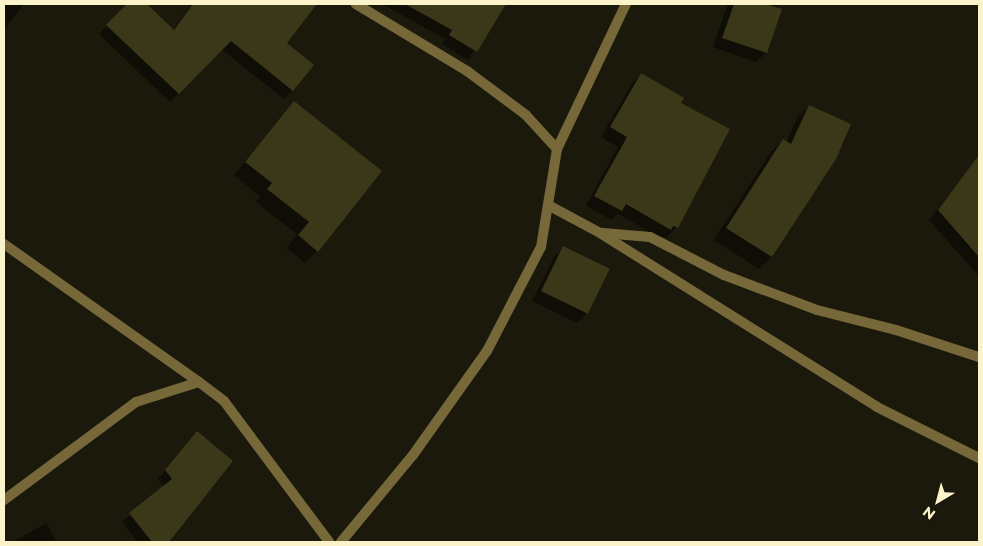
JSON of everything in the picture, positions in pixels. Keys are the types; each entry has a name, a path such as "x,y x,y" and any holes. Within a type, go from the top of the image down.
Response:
{"street":[{"path":"356,4 467,71 526,115 557,149"},
{"path":"341,542 413,455 486,350 541,247 557,149 626,4"},
{"path":"548,204 600,233 877,408 979,458"},
{"path":"600,233 650,237 724,275 817,310 896,330 979,357"},
{"path":"4,244 224,400 329,542"},
{"path":"4,500 136,402 198,382"}],"building":[{"path":"127,4 147,4 174,30 193,4 317,4 287,43 314,65 293,91 231,41 179,94 106,25"},
{"path":"405,4 506,4 477,52 449,35 452,30"},
{"path":"734,4 766,4 782,9 767,53 722,38"},
{"path":"641,73 684,98 681,103 730,129 678,228 673,226 671,230 626,204 622,211 594,196 627,137 610,127"},
{"path":"294,101 382,171 318,252 298,235 309,222 267,189 272,183 245,162"},
{"path":"809,105 851,124 836,159 772,257 726,228 783,139 791,144"},
{"path":"979,155 979,257 938,210"},
{"path":"563,246 610,269 588,314 541,291"},
{"path":"197,431 233,461 169,542 152,542 129,513 172,479 165,470"}]}
